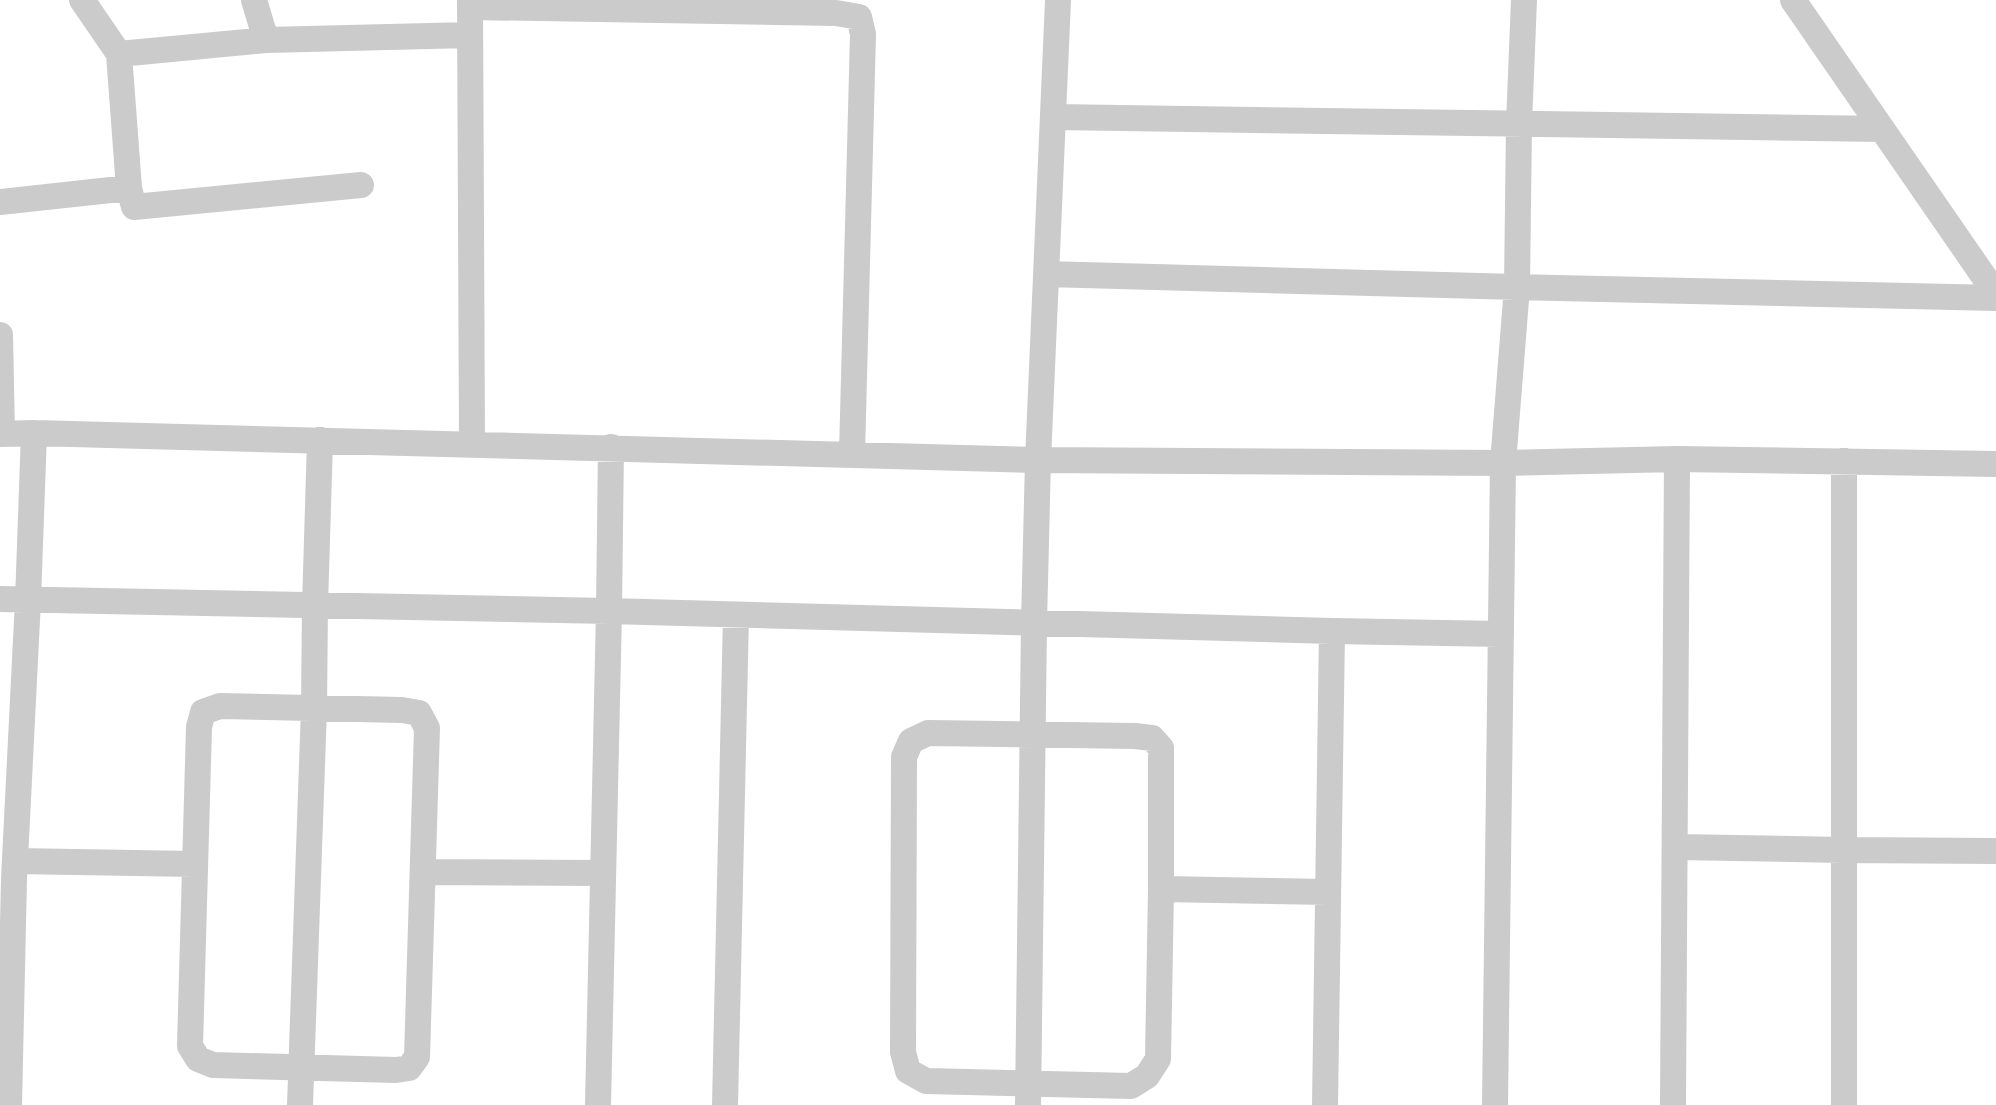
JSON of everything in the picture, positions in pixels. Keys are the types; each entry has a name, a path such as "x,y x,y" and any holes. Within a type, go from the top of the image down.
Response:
{"street":[{"path":"82,0 119,54 130,188 134,207 361,185"},
{"path":"254,0 266,40"},
{"path":"1028,1094 1038,460 1058,0"},
{"path":"1495,1105 1503,463 1517,287 1519,124 1524,0"},
{"path":"1793,0 1996,296"},
{"path":"472,444 470,3 836,13 859,18 863,34 852,454"},
{"path":"119,54 266,40 470,35"},
{"path":"1054,117 1882,129"},
{"path":"0,202 130,188"},
{"path":"1046,274 1517,287 1996,296"},
{"path":"0,335 1,434 34,432 1038,460 1503,463 1678,459 1996,464"},
{"path":"9,1105 10,873 28,600 34,432"},
{"path":"300,1105 314,708 320,440"},
{"path":"598,1105 611,447"},
{"path":"1673,1105 1678,459"},
{"path":"1844,462 1844,1105"},
{"path":"0,599 609,611 1502,634"},
{"path":"724,1105 736,614"},
{"path":"1325,1105 1332,631"},
{"path":"220,706 314,708 402,710 419,713 427,728 417,1057 409,1068 396,1070 213,1065 198,1059 190,1046 198,727 203,712 220,706"},
{"path":"928,733 1152,738 1161,748 1162,889 1158,1059 1147,1076 1131,1086 1028,1094 926,1081 908,1071 903,1052 904,757 911,741 928,733"},
{"path":"1676,847 1996,851"},
{"path":"10,873 195,864"},
{"path":"423,872 603,873"},
{"path":"1162,889 1328,892"}]}
